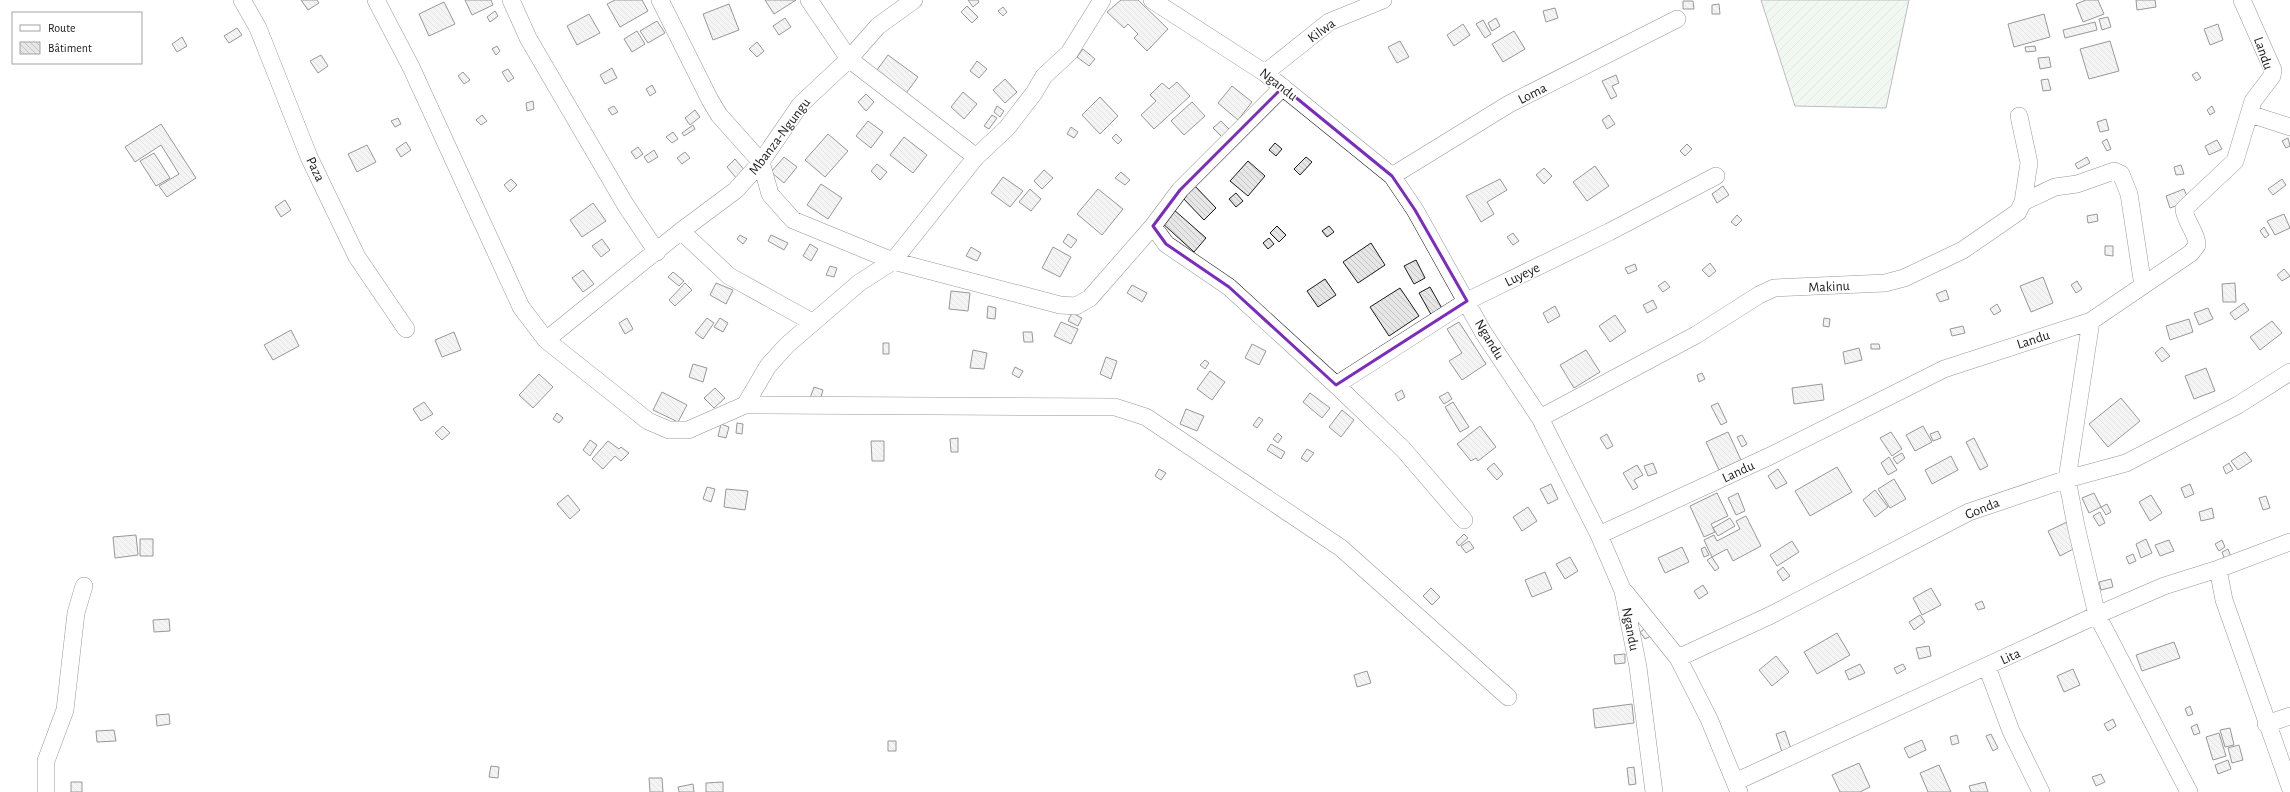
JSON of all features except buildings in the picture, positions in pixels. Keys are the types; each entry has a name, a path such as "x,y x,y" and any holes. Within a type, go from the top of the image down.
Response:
{"street":[{"name":"Paza","path":"242,0 258,28 279,77 309,156 357,257 406,329"},
{"path":"376,0 411,67 521,307 546,340 648,421 668,430 688,430 745,405 1115,407 1132,411 1146,417 1342,548 1508,697"},
{"path":"511,0 528,38 626,204 657,252"},
{"path":"660,0 719,115 761,162 770,194 793,220 893,261 1060,305 1076,306 1090,298 1153,226 1180,190 1284,87"},
{"path":"809,0 848,59 976,158"},
{"name":"Mbanza-Ngungu","path":"546,340 657,252 681,231 736,190 761,162 800,105 848,59 878,26 914,0"},
{"path":"745,405 768,366 812,322 859,283 893,261 976,158 1007,128 1034,93 1044,76 1069,53 1102,0"},
{"name":"Ngandu","path":"1152,0 1265,73 1284,87 1392,176 1415,210 1484,332 1540,418 1599,535 1623,591 1638,667 1654,792"},
{"name":"Kilwa","path":"1265,73 1329,22 1383,0"},
{"name":"Landu","path":"1599,535 1770,456 1944,368 2091,321 2191,253 2197,245 2197,238 2185,216 2184,209 2235,162 2253,102 2272,76 2273,70 2266,57 2260,38 2243,0"},
{"name":"Loma","path":"1392,176 1509,104 1677,19"},
{"path":"2250,114 2290,127"},
{"path":"2019,116 2029,163 2023,202"},
{"name":"Makinu","path":"1540,418 1696,335 1759,294 1774,288 1885,283 1904,278 1963,250 2018,212 2023,202 2055,187 2078,184 2114,171 2121,174 2129,194 2143,286"},
{"name":"Luyeye","path":"1336,385 1467,301 1609,232 1716,176"},
{"path":"1153,226 1166,244 1229,287 1336,385 1403,449 1464,520"},
{"path":"681,231 729,276 812,322"},
{"path":"2091,321 2067,479 2097,615 2189,792"},
{"name":"Gonda","path":"1678,658 1771,615 1969,512 2067,479 2126,463 2238,405 2290,372"},
{"name":"Lita","path":"1737,787 1950,682 1987,667 2097,615 2164,586 2218,569 2290,542"},
{"path":"2218,569 2224,600 2266,724 2290,787"},
{"path":"46,792 46,761 65,710 76,612 84,586"},
{"path":"1623,591 1678,658 1709,719 1737,787"},
{"path":"1987,667 2011,731 2041,792"},
{"path":"2266,724 2290,716"}],"highlighted area":[{"path":"1283,87 1392,176 1415,210 1467,301 1336,385 1229,287 1166,244 1153,226 1180,190"}],"green space":[{"path":"1761,0 1909,0 1886,108 1795,106"}]}
